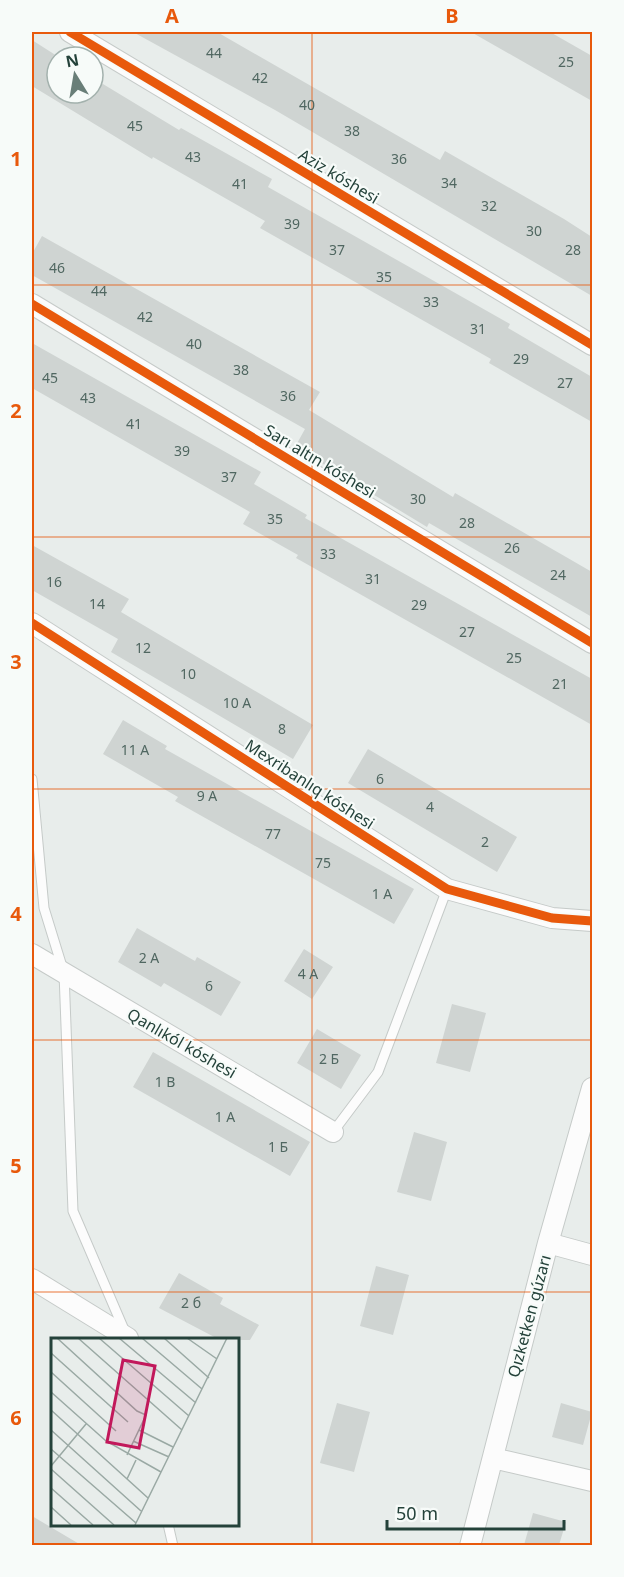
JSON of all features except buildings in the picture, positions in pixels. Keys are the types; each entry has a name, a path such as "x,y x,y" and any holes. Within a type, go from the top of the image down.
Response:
{"street":[{"name":"Aziz kóshesi","path":"70,32 592,345"},
{"name":"Sarı altın kóshesi","path":"32,304 592,643"},
{"name":"Mexribanlıq kóshesi","path":"32,623 447,890 552,918 592,921"},
{"name":"Qanlıkól kóshesi","path":"32,954 333,1132"},
{"name":"Qızketken gúzarı","path":"470,1545 548,1243 592,1088"},
{"path":"548,1243 592,1255"},
{"path":"32,1279 126,1338"},
{"path":"493,1458 592,1481"}],"lane":[{"path":"32,779 44,908 64,973 72,1211 128,1338"},
{"path":"333,1132 378,1072 447,890"},
{"path":"168,1526 173,1545"}],"cycle path":[{"path":"70,32 592,345"},
{"path":"32,304 592,643"},
{"path":"32,623 447,889 552,918 592,921"}]}
